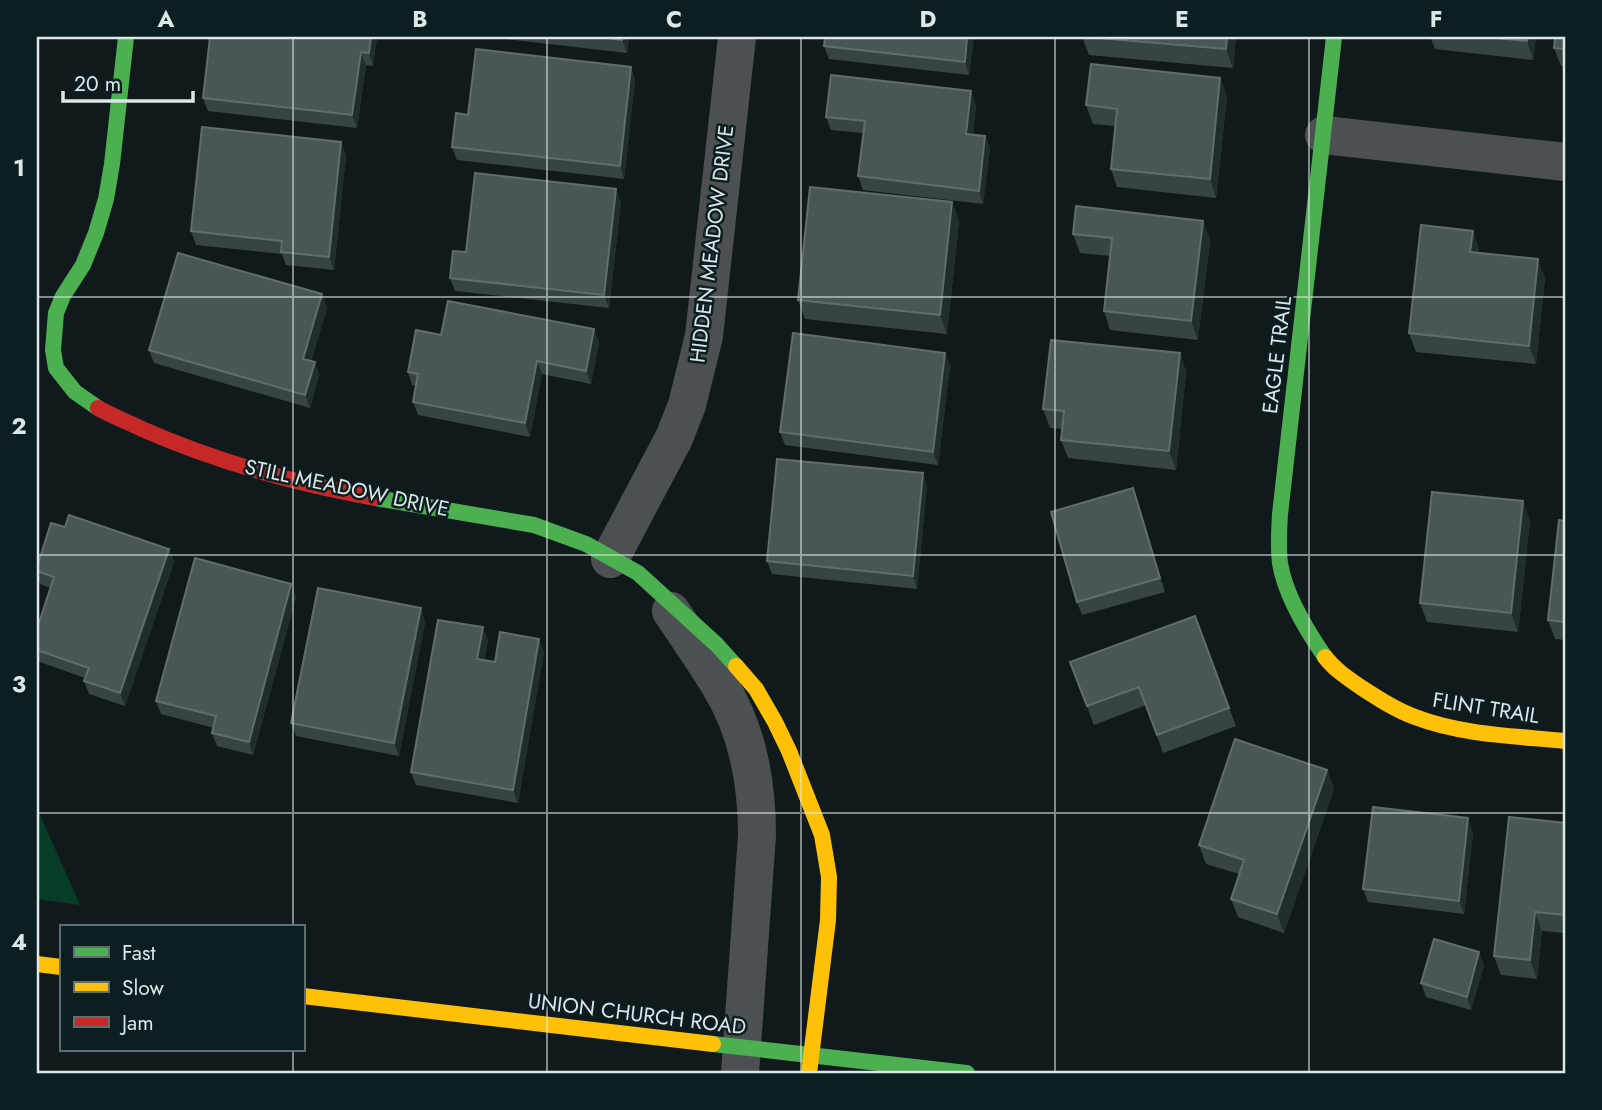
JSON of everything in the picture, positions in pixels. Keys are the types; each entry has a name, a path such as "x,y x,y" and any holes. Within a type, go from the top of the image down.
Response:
{"street":[{"name":"STILL MEADOW DRIVE","path":"126,37 106,199 83,265 62,296 56,313 53,350 56,368 75,392 100,410 163,438 228,462 294,481 361,495 534,525 586,544 638,573 717,645 756,689 775,722 822,835 829,877 828,920 809,1073"},
{"name":"HIDDEN MEADOW DRIVE","path":"610,559 674,438 697,370 704,336 737,37"},
{"name":"EAGLE TRAIL","path":"1332,666 1314,642 1290,592 1281,568 1279,538 1334,37"},
{"path":"1324,135 1565,162"},
{"name":"STILL MEADOW DRIVE","path":"657,590 720,684 746,741 753,772 757,835 742,1060"},
{"name":"FLINT TRAIL","path":"1332,666 1390,706 1421,720 1452,728 1565,741"},
{"path":"37,964 60,967"},
{"name":"UNION CHURCH ROAD","path":"304,996 742,1060 811,1056 967,1073"}],"green space":[{"path":"37,808 80,905 37,899"}],"building":[{"path":"210,37 371,37 369,53 361,52 352,115 203,98"},
{"path":"598,37 623,37 622,40"},
{"path":"825,37 967,37 965,62 824,46"},
{"path":"1087,37 1227,37 1226,49"},
{"path":"1486,37 1527,37 1527,41"},
{"path":"1555,37 1565,37 1565,49 1554,48"},
{"path":"476,49 631,67 620,166 452,147 456,113 468,115"},
{"path":"1091,64 1220,78 1210,179 1111,169 1117,109 1086,105"},
{"path":"831,75 971,91 966,134 985,136 979,191 858,176 865,121 826,117"},
{"path":"202,127 341,142 329,257 281,252 282,241 191,231"},
{"path":"475,173 616,189 604,295 450,278 453,251 466,252"},
{"path":"810,187 952,202 940,315 798,300"},
{"path":"1076,206 1203,221 1191,321 1104,311 1112,238 1073,234"},
{"path":"1421,225 1473,231 1470,252 1538,259 1529,346 1409,333"},
{"path":"178,253 322,294 303,359 315,362 305,395 149,350"},
{"path":"448,301 594,329 586,371 537,361 525,423 413,402 418,374 408,372 416,330 441,335"},
{"path":"793,333 945,353 933,452 780,432"},
{"path":"1051,340 1180,353 1169,451 1061,440 1064,411 1043,409"},
{"path":"777,459 923,473 913,576 767,561"},
{"path":"1133,488 1160,578 1077,602 1051,512"},
{"path":"1432,492 1523,501 1511,613 1420,603"},
{"path":"69,515 169,549 120,693 84,681 89,668 37,650 37,629 54,577 37,571 37,567 51,523 65,527"},
{"path":"1559,520 1565,521 1565,622 1548,620"},
{"path":"195,558 291,584 249,742 212,733 216,716 156,701"},
{"path":"318,588 421,608 394,743 291,723"},
{"path":"1195,616 1229,708 1157,735 1139,687 1087,706 1070,662"},
{"path":"438,620 483,627 477,659 495,662 500,632 539,639 513,790 411,772"},
{"path":"1235,739 1327,770 1277,914 1231,899 1244,860 1199,845"},
{"path":"1373,807 1468,818 1459,901 1363,889"},
{"path":"1509,817 1565,823 1565,915 1535,912 1530,960 1494,956"},
{"path":"1434,939 1479,952 1467,997 1421,983"}],"traffic: fast":[{"path":"98,408 75,392 56,368 53,350 56,313 63,296 83,265 106,199 126,37"},
{"path":"1325,657 1304,624 1287,588 1280,563 1279,538 1334,37"},
{"path":"376,498 534,525 586,544 638,573 717,645 736,666"},
{"path":"713,1044 967,1073"}],"traffic: slow":[{"path":"1325,657 1362,688 1394,708 1415,717 1451,728 1565,741"},
{"path":"736,666 756,689 775,722 822,835 829,877 828,920 809,1073"},
{"path":"37,964 60,967"},
{"path":"304,996 713,1044"}],"traffic: jam":[{"path":"98,408 170,441 228,462 287,479 376,498"}]}
